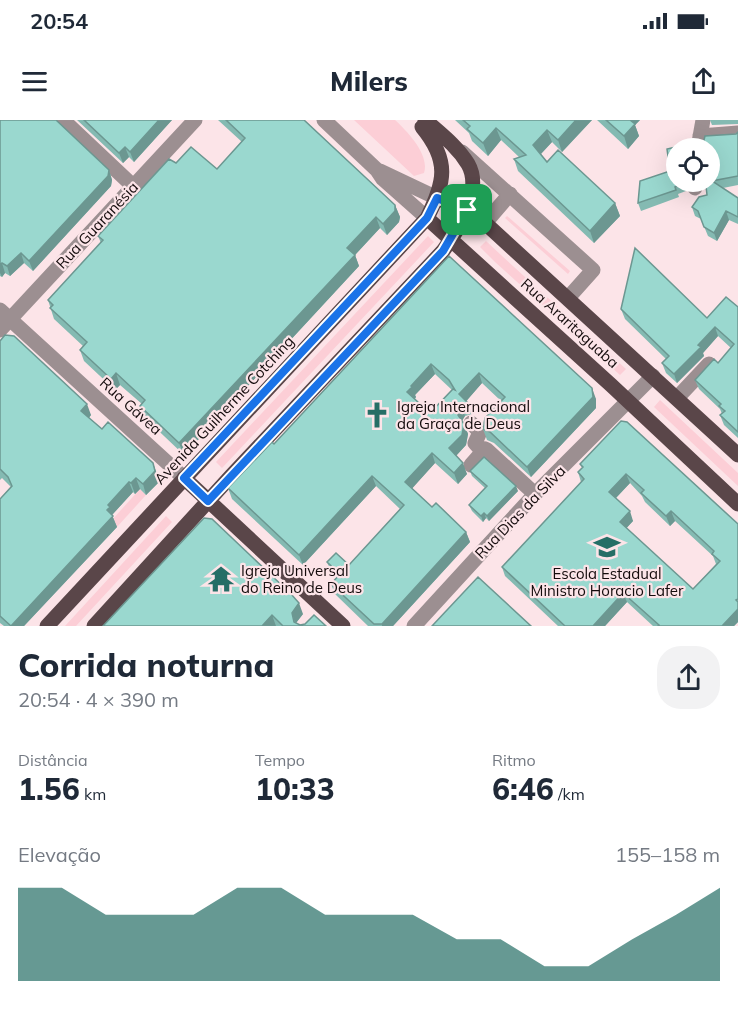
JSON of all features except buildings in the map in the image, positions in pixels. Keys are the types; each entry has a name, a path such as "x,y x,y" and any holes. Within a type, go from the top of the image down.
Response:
{"main road":[{"name":"Avenida Guilherme Cotching","path":"47,626 427,218 437,198 442,180 442,168 435,143 416,120"},
{"path":"94,626 452,240 467,210 472,188 471,174 469,166 455,146 425,120"},
{"name":"Rua Araritaguaba","path":"437,198 467,210 485,223 738,455"},
{"name":"Rua Araritaguaba","path":"427,218 629,401 738,504"},
{"name":"Rua Gávea","path":"184,478 343,626"}],"street":[{"path":"63,120 133,186"},
{"name":"Rua Guaranésia","path":"3,320 195,120"},
{"name":"Rua Araritaguaba","path":"324,120 377,170 383,179 427,218"},
{"path":"700,138 703,120"},
{"path":"716,138 738,133"},
{"path":"455,146 593,270 568,298"},
{"name":"Rua Araritaguaba","path":"377,170 437,198"},
{"path":"485,223 510,194"},
{"name":"Rua Gávea","path":"3,320 184,478"},
{"path":"677,398 709,364"},
{"name":"Rua Dias da Silva","path":"414,626 536,494 652,376"},
{"path":"471,423 480,432 474,443 483,452"},
{"path":"471,465 487,450 536,494"},
{"path":"311,620 322,607"}],"shaded area":[{"path":"354,120 395,120 421,151 425,166 424,173 414,176"},
{"path":"507,216 570,271 568,274 505,218"},
{"path":"428,236 434,242 222,468 216,462"},
{"path":"486,241 626,369 620,375 495,262 480,247"},
{"path":"660,400 738,473 738,486 654,407"},
{"path":"140,489 146,495 117,527 111,521"},
{"path":"166,516 172,522 76,626 65,626"}],"place":[{"name":"Igreja Internacional da Graça de Deus","path":"377,415"},
{"name":"Escola Estadual Ministro Horacio Lafer","path":"607,547"},
{"name":"Igreja Universal do Reino de Deus","path":"221,579"}],"route":[{"path":"437,198 467,210 452,240 443,251 208,501 184,478 427,218 437,198"}]}
